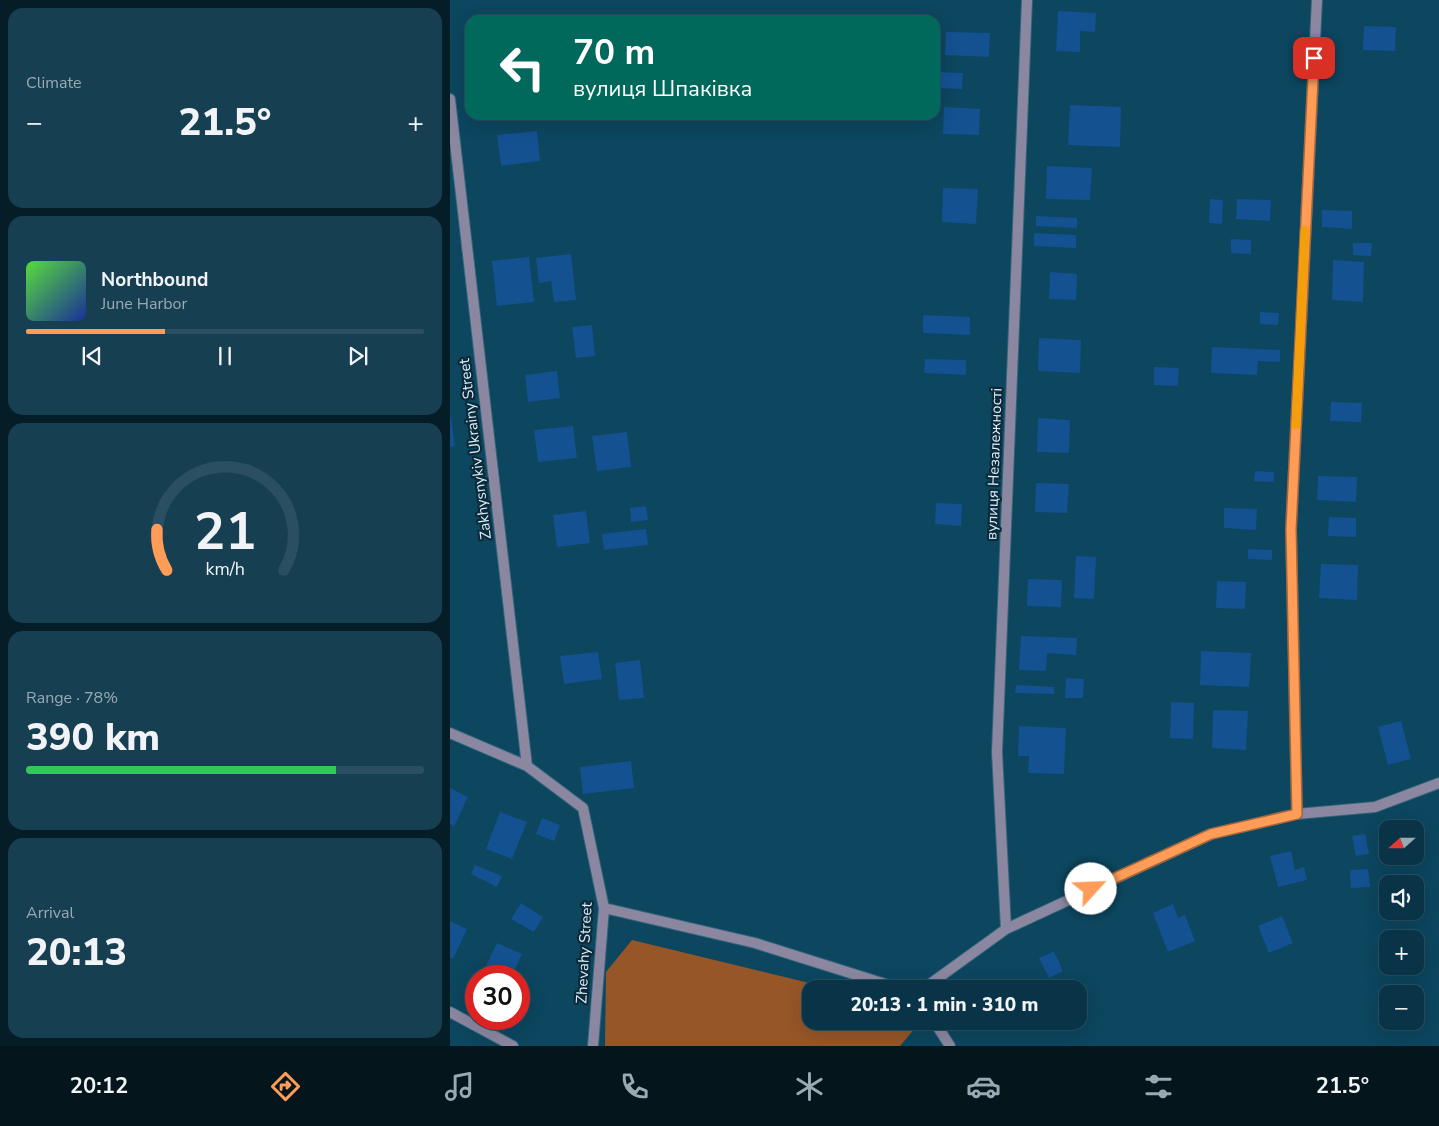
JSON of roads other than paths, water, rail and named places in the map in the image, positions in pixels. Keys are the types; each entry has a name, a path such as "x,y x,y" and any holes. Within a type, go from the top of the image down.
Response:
{"street":[{"name":"вулиця Незалежності","path":"1006,929 997,752 1028,0"},
{"path":"1297,814 1291,529 1317,0"},
{"name":"Zakhysnykiv Ukrainy Street","path":"450,99 527,766"},
{"name":"Zhevahy Street","path":"450,732 527,766 583,808 604,908 593,1046"},
{"path":"935,980 1006,929 1211,834 1297,814 1375,807 1439,783"},
{"path":"604,908 755,943 872,980"},
{"path":"450,1012 513,1046"},
{"path":"940,1030 950,1046"}]}
